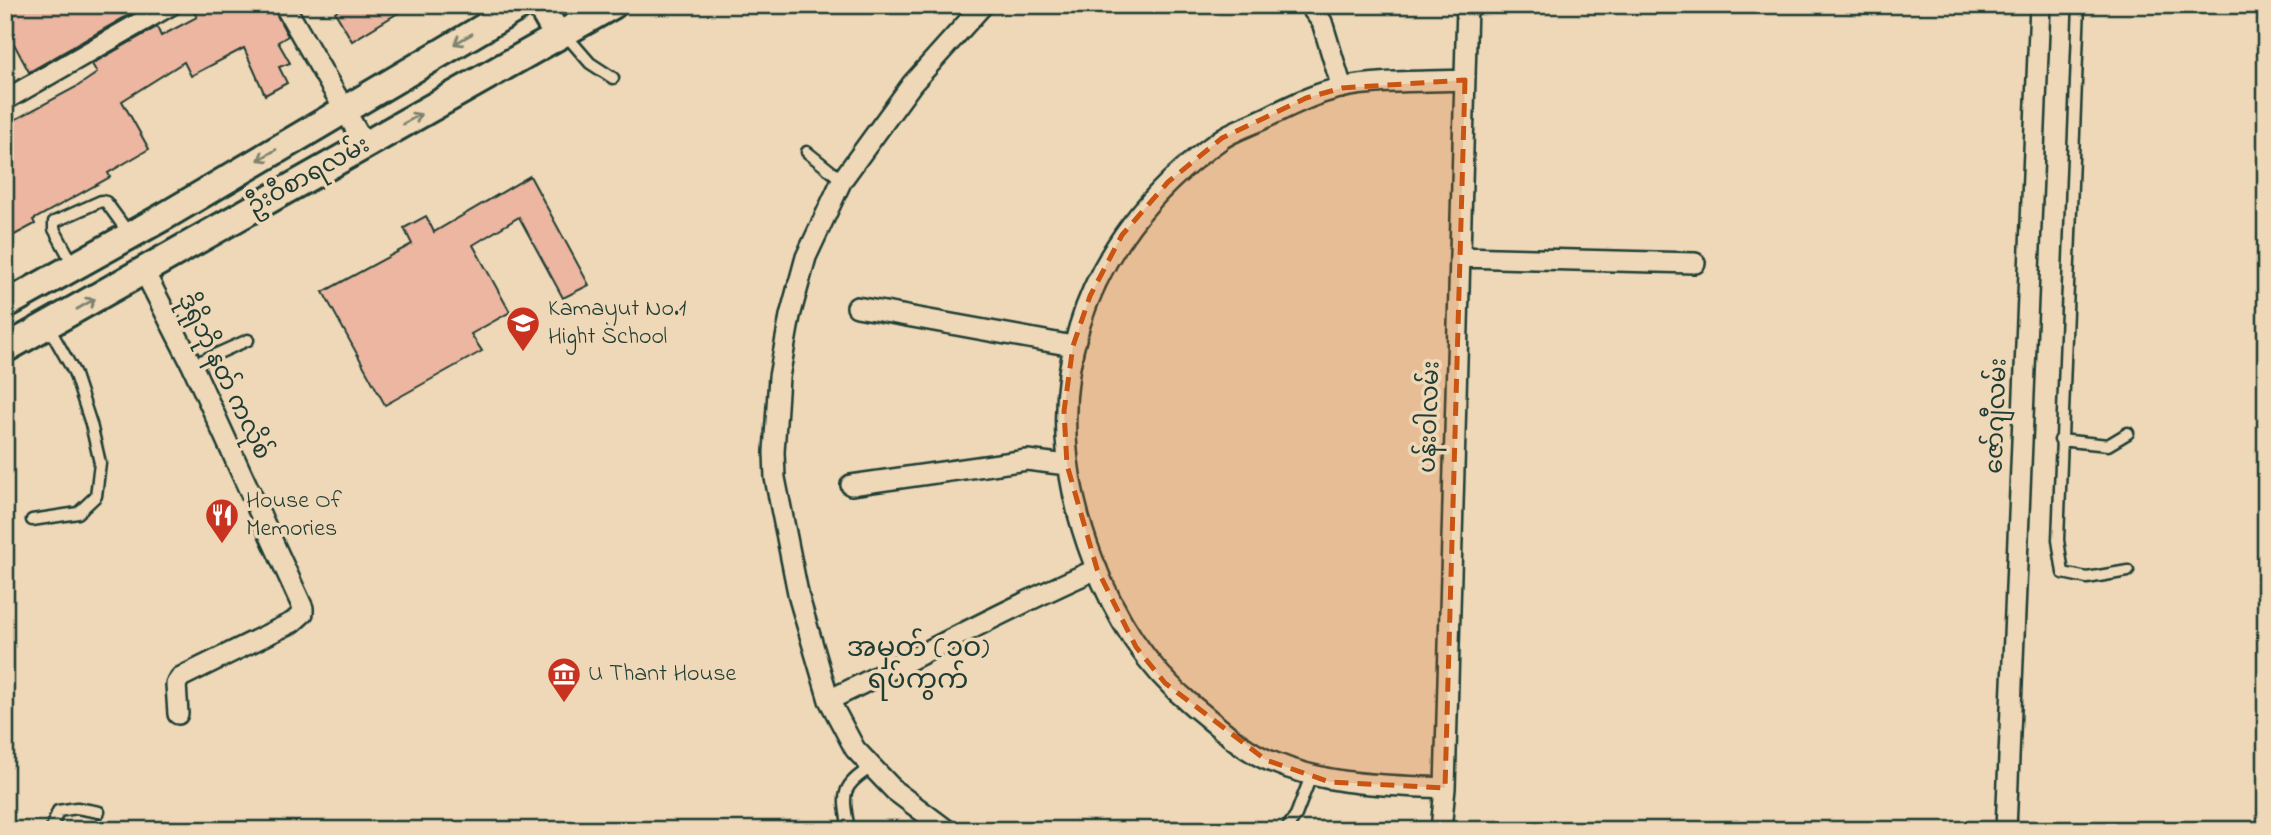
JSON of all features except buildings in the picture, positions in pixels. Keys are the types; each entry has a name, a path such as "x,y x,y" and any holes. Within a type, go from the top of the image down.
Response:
{"main road":[{"name":"ဦးဝီစာရလမ်း","path":"5,305 165,216 522,5"},
{"path":"540,5 561,35"},
{"name":"ဦးဝီစာရလမ်း","path":"12,346 613,5"},
{"path":"165,216 183,247"},
{"path":"5,318 12,346"}],"street":[{"path":"5,100 171,5"},
{"path":"284,5 346,107 365,145"},
{"path":"947,830 895,791 872,767 855,748 829,699 799,598 775,478 774,452 779,377 790,316 806,257 842,180 912,84 983,5"},
{"path":"1309,5 1322,22 1342,88"},
{"name":"ပန်းဝါလမ်း","path":"1441,830 1445,788 1467,5"},
{"name":"ဇော်ဂျီလမ်း","path":"2006,830 2040,5"},
{"path":"1445,788 1330,782 1266,760 1165,683 1136,647 1085,539 1067,465 1064,411 1073,346 1090,296 1122,235 1168,182 1222,138 1306,99 1342,88 1465,80"},
{"path":"1460,257 1695,263"},
{"name":"ဒိုရိုဘို နတ် ကလိုစ်","path":"144,271 192,365 303,608 303,613 293,622 181,677 176,684 178,714"},
{"path":"857,307 1073,346"},
{"path":"851,485 1027,460 1067,465"},
{"path":"829,699 932,650 1013,605 1097,569"}],"lane":[{"path":"2079,5 2058,540 2063,573 2087,578 2127,571"},
{"path":"561,35 590,64 613,78"},
{"path":"807,152 842,180"},
{"path":"75,267 54,229 54,222 101,201 106,202 130,236"},
{"path":"32,520 78,513 96,496 100,463 74,372 48,325"},
{"path":"192,365 248,340"},
{"path":"2060,440 2108,445 2128,433"},
{"path":"2266,633 2266,669"},
{"path":"849,830 843,801 845,792 852,779 872,767"},
{"path":"1286,830 1296,815 1311,776"},
{"path":"51,830 58,811 77,808 99,812"},
{"path":"1296,815 1296,830"}],"highlighted area":[{"path":"1465,80 1445,788 1330,782 1266,760 1165,683 1136,647 1097,569 1067,465 1064,411 1073,346 1090,296 1122,235 1168,182 1222,138 1306,98 1342,88"}],"place":[{"name":"Kamayut No.1 Hight School","path":"523,353"},
{"name":"House Of Memories","path":"222,545"},
{"name":"U Thant House","path":"564,704"}],"district":[{"name":"အမှတ် (၁၀) ရပ်ကွက်","path":"918,665"}]}
